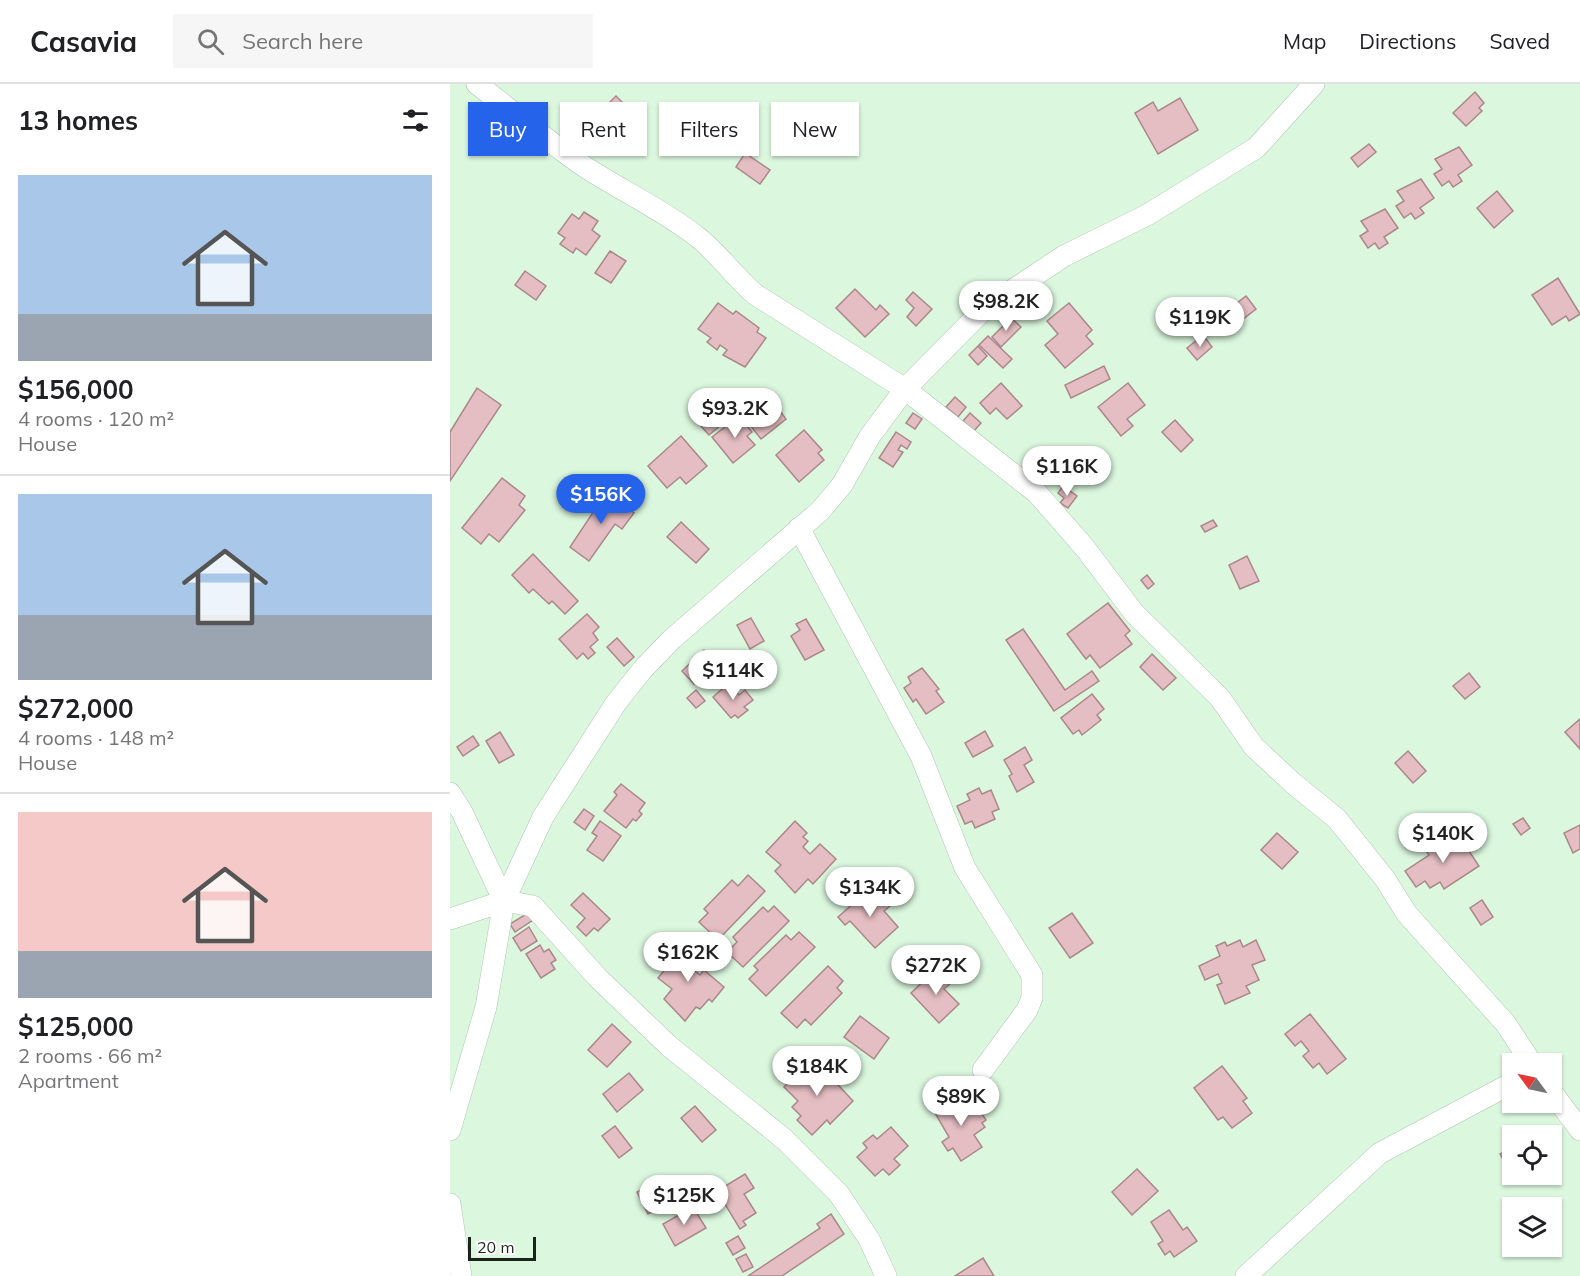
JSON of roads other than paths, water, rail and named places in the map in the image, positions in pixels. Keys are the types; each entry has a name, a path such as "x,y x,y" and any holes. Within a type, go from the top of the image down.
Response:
{"street":[{"path":"477,84 580,164 623,191 659,208 717,253 738,280 756,295 905,389 1037,492 1085,548 1134,612 1220,698 1254,747 1337,819 1385,879 1407,914 1506,1024 1525,1053"},
{"path":"450,1130 486,1007 504,901 543,817 616,703 672,639 820,511 842,485 870,436 905,389 984,309 1064,256 1147,215 1256,148 1314,84"},
{"path":"799,528 921,756 965,868 1032,975 1032,998 1027,1010 983,1070"},
{"path":"450,793 462,812 504,901"},
{"path":"450,919 504,901 533,906 598,978 669,1046 800,1155 839,1194 869,1239 886,1276"},
{"path":"1246,1276 1380,1153 1502,1088"},
{"path":"1562,1106 1580,1130"},
{"path":"450,1204 461,1276"}]}
